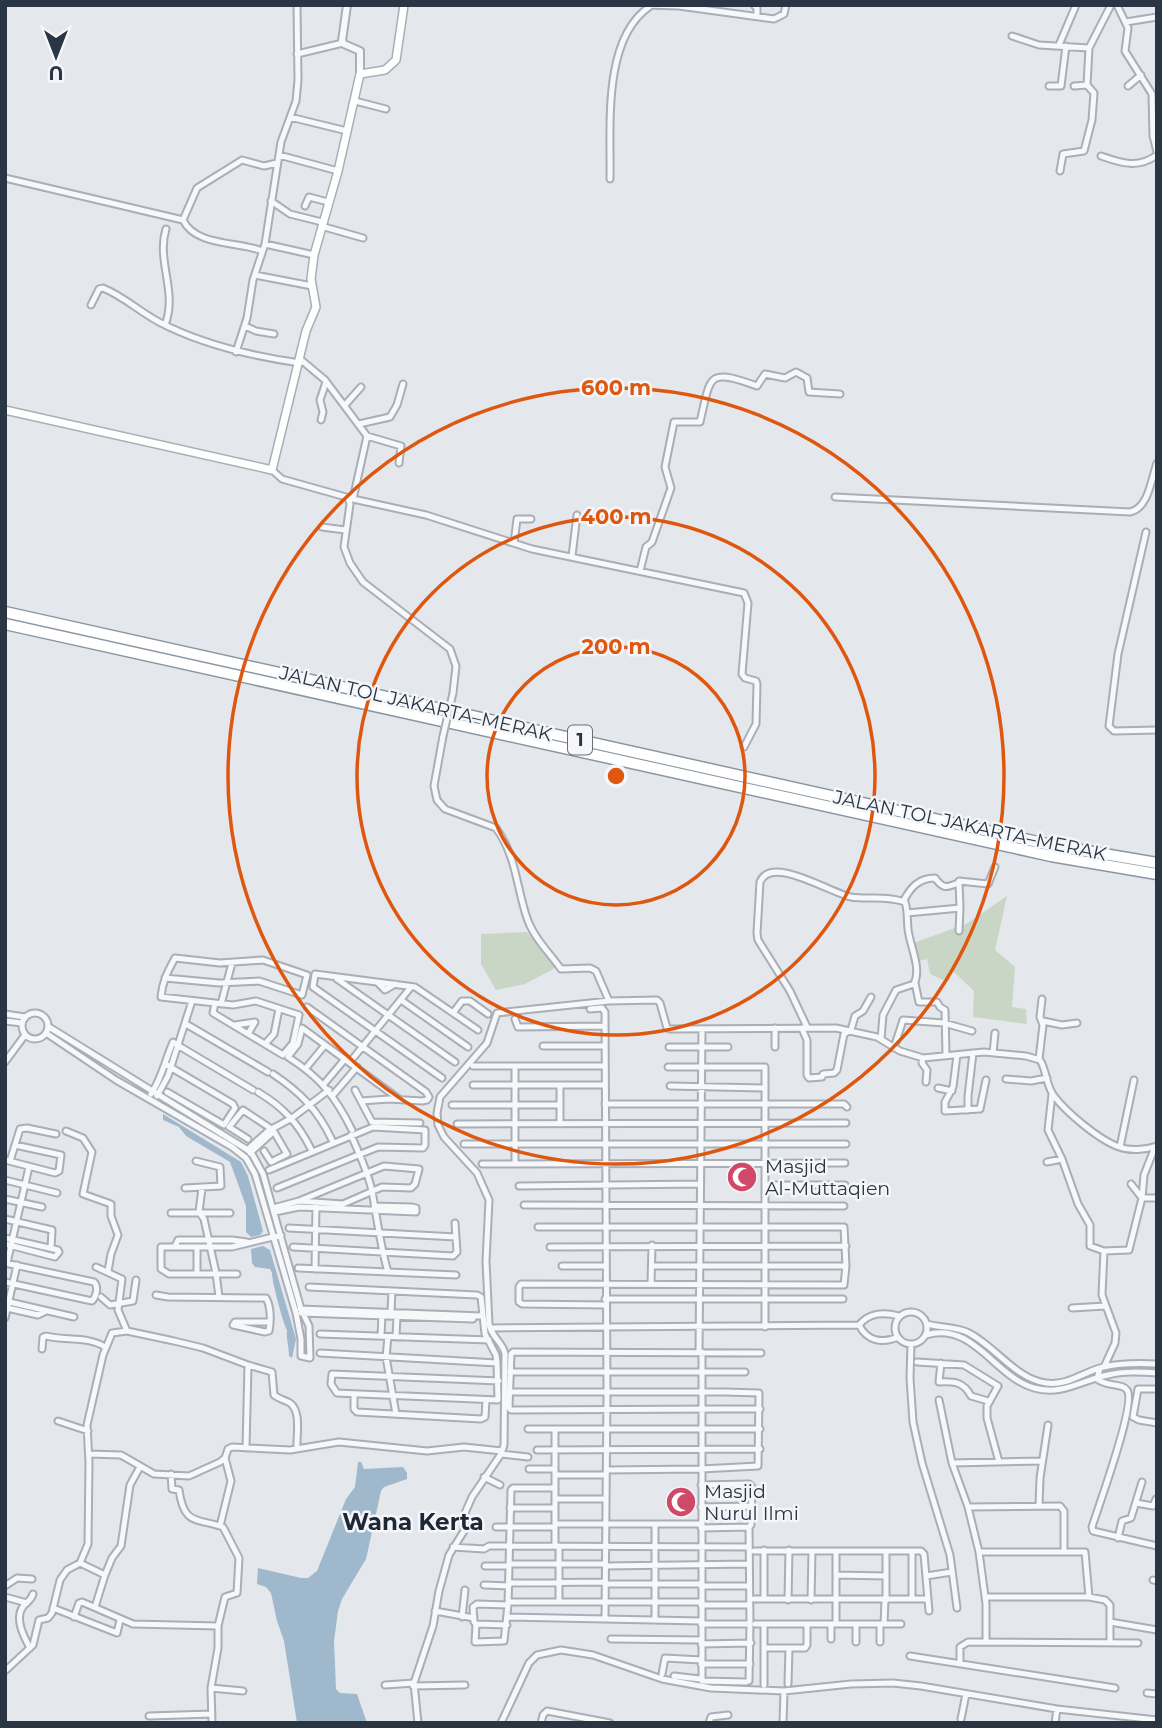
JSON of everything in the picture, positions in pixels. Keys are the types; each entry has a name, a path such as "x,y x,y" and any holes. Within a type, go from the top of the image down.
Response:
{"highway":[{"name":"JALAN TOL JAKARTA–MERAK","path":"5,612 1037,842 1157,863"},
{"name":"JALAN TOL JAKARTA–MERAK","path":"5,624 1051,856 1157,874"}],"main road":[{"path":"5,410 271,470 306,331 316,310 311,275 314,255 338,171 360,74 385,71 397,60 404,5"}],"street":[{"path":"236,352 265,244 277,163 296,101 297,5"},
{"path":"343,43 347,5"},
{"path":"754,5 757,8 757,16"},
{"path":"610,178 611,87 614,69 635,22 648,6 719,8 776,18 784,14 786,5"},
{"path":"1059,45 1076,5"},
{"path":"1060,171 1063,154 1081,153 1093,120 1094,93 1087,85 1089,48 1111,5"},
{"path":"1101,156 1127,164 1141,163 1157,154 1153,136 1153,96 1125,51 1128,33 1126,22 1117,5"},
{"path":"1126,22 1157,17"},
{"path":"1012,36 1039,45 1089,48"},
{"path":"297,54 343,43 360,52 360,74"},
{"path":"1049,86 1061,86 1066,46"},
{"path":"1128,86 1141,75"},
{"path":"1074,86 1087,85"},
{"path":"355,102 386,109"},
{"path":"290,117 347,131"},
{"path":"279,155 338,171"},
{"path":"183,220 197,187 215,175 242,160 264,166 277,163"},
{"path":"5,178 183,220 190,229 204,237 262,251"},
{"path":"305,206 310,197 328,202"},
{"path":"271,201 290,214 363,239"},
{"path":"165,324 171,301 163,248 166,229"},
{"path":"265,244 314,255"},
{"path":"255,275 312,286"},
{"path":"91,305 99,289 103,288 165,324 236,352 300,361 326,382 367,436 401,446 399,463"},
{"path":"245,326 274,334"},
{"path":"640,571 646,547 652,542 671,488 665,467 674,422 700,422 706,392 711,382 720,376 728,376 757,386 766,373 785,378 796,372 807,377 809,392 840,394"},
{"path":"321,420 323,412 320,398 326,382"},
{"path":"359,424 390,417 397,405 403,384"},
{"path":"345,405 360,387"},
{"path":"367,436 350,499 344,547 357,575 450,649 456,666 434,786 439,802 447,810 496,828 513,859 526,915 537,940 563,969 590,968 596,971 609,1002"},
{"path":"835,497 1130,512 1136,511 1144,503 1157,463"},
{"path":"271,470 282,479 350,499 426,515 514,543 737,590 747,596 742,674 757,684 756,724 744,747"},
{"path":"572,556 577,515"},
{"path":"514,543 517,519 531,519"},
{"path":"322,527 345,530"},
{"path":"1146,532 1118,654 1109,726 1114,731 1157,730"},
{"path":"946,1055 944,1009 937,1002 919,1002 915,983 916,967 904,900 915,884 924,879 935,878 940,886 945,888 964,881 988,884 995,867"},
{"path":"806,1026 790,991 758,940 760,886 763,876 770,873 788,874 849,897 877,896 904,900"},
{"path":"958,883 959,932"},
{"path":"907,913 960,908"},
{"path":"165,978 227,983 260,981 302,995 307,975 263,960 232,963 175,958 165,978 161,997 233,1005 256,1001 299,1015 293,1043 286,1056"},
{"path":"232,963 227,983 213,1013 306,1068 331,1093 352,1133 367,1172 387,1272"},
{"path":"442,1078 313,987 317,973 418,988 478,1030"},
{"path":"335,977 455,1062"},
{"path":"881,1040 883,1015 896,990 915,983"},
{"path":"324,1084 362,1046 411,987"},
{"path":"806,1026 803,1031 807,1040 806,1066 809,1078 836,1072 844,1034 851,1030 855,1016 863,1011 872,996"},
{"path":"1042,999 1039,1059 1052,1094 1048,1130 1062,1159 1077,1203 1090,1225 1091,1247 1104,1251 1129,1250 1142,1198 1144,1175 1156,1147 1119,1147 1077,1119 1052,1094"},
{"path":"151,1100 179,1046 192,1000"},
{"path":"401,1000 468,1047"},
{"path":"453,1013 462,1000 470,1001 488,1014"},
{"path":"418,1723 413,1684 433,1626 453,1547 464,1531 466,1509 484,1477 502,1453 505,1354 490,1328 486,1261 489,1200 477,1173 440,1131 437,1113 439,1099 487,1043 496,1013 658,1000 668,1029 806,1026 851,1030 923,1058 993,1053 1039,1059"},
{"path":"286,1056 298,1044 302,1028 357,1067 391,1096 427,1100 429,1097 426,1092 307,1007"},
{"path":"265,1044 274,1034 279,1009"},
{"path":"590,1009 604,1010 605,1026 605,1619"},
{"path":"5,1014 25,1017 35,1012 40,1013 48,1021 48,1030"},
{"path":"25,1017 22,1023 25,1035"},
{"path":"515,1019 518,1027 605,1026"},
{"path":"5,1021 22,1023"},
{"path":"233,1026 255,1021 248,1034"},
{"path":"894,1048 902,1021 944,1023 972,1031"},
{"path":"1042,1021 1062,1025 1077,1023"},
{"path":"186,1024 270,1073 310,1104 332,1139"},
{"path":"775,1028 775,1046"},
{"path":"25,1035 36,1039 48,1030"},
{"path":"48,1030 151,1100 245,1156 255,1174 273,1236 299,1311 310,1339 311,1357 307,1359 301,1356 299,1311 281,1235 259,1164 250,1150 48,1030"},
{"path":"701,1679 702,1030"},
{"path":"993,1053 995,1033"},
{"path":"5,1062 25,1035"},
{"path":"306,1068 325,1045"},
{"path":"179,1046 274,1102 292,1118 311,1149"},
{"path":"543,1046 604,1046"},
{"path":"669,1047 727,1047"},
{"path":"968,1110 973,1053"},
{"path":"957,1055 952,1091 945,1102 945,1111 980,1109 986,1080"},
{"path":"923,1058 922,1062 927,1070 926,1082"},
{"path":"167,1066 234,1105 226,1126"},
{"path":"473,1066 605,1066"},
{"path":"515,1066 515,1163"},
{"path":"668,1067 764,1066 765,1327"},
{"path":"245,1156 273,1130 331,1093 357,1067"},
{"path":"1006,1079 1031,1081 1047,1078"},
{"path":"1119,1147 1133,1080"},
{"path":"344,1082 369,1101"},
{"path":"473,1085 605,1085"},
{"path":"560,1086 560,1124"},
{"path":"670,1086 765,1087"},
{"path":"937,1088 952,1091"},
{"path":"355,1090 372,1122 422,1126"},
{"path":"167,1092 248,1139"},
{"path":"361,1101 391,1096"},
{"path":"605,1104 844,1104 847,1107"},
{"path":"452,1105 560,1105"},
{"path":"226,1126 243,1110 273,1130 287,1155 270,1161 264,1151"},
{"path":"457,1125 846,1123"},
{"path":"269,1170 352,1133 379,1126 422,1126"},
{"path":"276,1188 359,1153 383,1146 423,1148 425,1145 422,1126"},
{"path":"15,1145 61,1155 59,1170 55,1173 8,1161 22,1128 56,1134"},
{"path":"66,1131 83,1138 92,1152 83,1194 111,1206 111,1216 118,1235 108,1271"},
{"path":"464,1144 846,1144"},
{"path":"1047,1162 1062,1159"},
{"path":"184,1188 221,1188 220,1167 196,1161"},
{"path":"482,1164 845,1163"},
{"path":"384,1166 418,1168 419,1174 412,1188 384,1186 343,1204 274,1210 384,1166"},
{"path":"5,1282 92,1301 95,1296 96,1284 6,1263 8,1242 17,1222 29,1167"},
{"path":"5,1180 57,1193"},
{"path":"519,1186 700,1184"},
{"path":"1131,1184 1142,1198"},
{"path":"765,1185 845,1185"},
{"path":"202,1188 199,1212 204,1219 219,1297"},
{"path":"313,1195 317,1230 315,1269"},
{"path":"1142,1198 1157,1198"},
{"path":"5,1199 42,1208"},
{"path":"299,1201 316,1206 413,1213 416,1210 412,1207 375,1209"},
{"path":"524,1205 844,1206"},
{"path":"171,1213 230,1213"},
{"path":"5,1219 52,1230 51,1248"},
{"path":"293,1247 453,1256 457,1252 456,1223"},
{"path":"538,1227 843,1226 846,1246 844,1285 520,1284 519,1302 522,1304 700,1299 843,1299"},
{"path":"289,1228 456,1237"},
{"path":"237,1274 173,1275 162,1271 161,1247 197,1247 232,1240 250,1243 281,1235"},
{"path":"175,1246 178,1240 209,1243"},
{"path":"8,1242 51,1248 58,1250 57,1256 8,1242"},
{"path":"651,1284 652,1245"},
{"path":"550,1247 846,1246"},
{"path":"197,1247 197,1273"},
{"path":"1097,1378 1115,1343 1116,1333 1105,1306 1102,1286 1104,1251"},
{"path":"5,1318 17,1265"},
{"path":"562,1266 605,1266"},
{"path":"652,1266 846,1266"},
{"path":"96,1267 120,1276 123,1281 118,1312 127,1331"},
{"path":"298,1268 456,1275"},
{"path":"101,1297 107,1304 133,1301 136,1280"},
{"path":"309,1287 480,1296 483,1318 498,1363 499,1381 499,1398 496,1401 337,1393 331,1384 332,1374 499,1381"},
{"path":"392,1291 396,1337"},
{"path":"156,1295 262,1297 268,1302 270,1322 269,1331 233,1324 270,1322"},
{"path":"7,1304 38,1315 46,1311 74,1317"},
{"path":"1072,1308 1105,1306"},
{"path":"299,1311 483,1318"},
{"path":"926,1335 927,1325 923,1316 915,1312 906,1312 899,1316 895,1324 898,1337 911,1344 926,1335 941,1333 965,1339 1027,1386 1047,1391 1068,1389 1117,1373 1157,1373"},
{"path":"490,1328 859,1325 875,1315 887,1313 899,1316"},
{"path":"382,1314 396,1415"},
{"path":"859,1325 867,1336 877,1341 889,1341 898,1337"},
{"path":"927,1325 967,1332 1035,1381 1065,1383 1102,1367 1157,1364"},
{"path":"5,1671 35,1642 39,1620 51,1616 63,1575 80,1563 86,1551 89,1534 88,1431 105,1347 112,1333 127,1331 203,1348 232,1361 272,1372 274,1395 289,1402 297,1416 297,1450"},
{"path":"320,1334 489,1340"},
{"path":"42,1349 43,1337 46,1335 93,1342 105,1347"},
{"path":"911,1344 913,1422 922,1463 945,1537 957,1608"},
{"path":"760,1409 607,1411 509,1408 510,1355 513,1352 761,1353"},
{"path":"320,1353 498,1363"},
{"path":"917,1362 964,1365 998,1386"},
{"path":"939,1382 941,1363"},
{"path":"246,1448 248,1365"},
{"path":"999,1462 987,1418 988,1401 1007,1371"},
{"path":"510,1372 745,1372"},
{"path":"1097,1378 1105,1385 1122,1386 1128,1390 1130,1398 1122,1435 1092,1527 1093,1531 1157,1546"},
{"path":"929,1383 960,1383 971,1396 988,1401"},
{"path":"1157,1389 1138,1389 1133,1417 1157,1423"},
{"path":"510,1392 759,1393 760,1464 757,1467 606,1472 529,1469"},
{"path":"354,1394 354,1409 357,1412 483,1419 486,1415 486,1400"},
{"path":"939,1400 952,1463 968,1507 979,1552 986,1598 986,1642"},
{"path":"58,1421 88,1431"},
{"path":"1039,1506 1048,1425"},
{"path":"528,1429 760,1429"},
{"path":"555,1430 555,1526 559,1602"},
{"path":"220,1525 231,1481 225,1458 231,1447 297,1450 339,1442 428,1451 464,1447 528,1457"},
{"path":"537,1450 760,1449"},
{"path":"89,1454 121,1455 154,1474 189,1476 225,1458"},
{"path":"952,1463 1042,1461"},
{"path":"95,1607 111,1558 121,1546 130,1485 139,1467"},
{"path":"171,1475 172,1489 179,1490 181,1502 193,1520 224,1528 239,1561 237,1593 225,1597 219,1626 211,1688 212,1723"},
{"path":"484,1477 500,1485"},
{"path":"1118,1538 1122,1521 1131,1518 1142,1482"},
{"path":"674,1676 704,1681 746,1682 750,1678 752,1624 749,1605 751,1549 748,1527 751,1525 752,1487 749,1484 701,1485"},
{"path":"555,1488 512,1488 510,1508 509,1584 508,1603 507,1617 507,1625 504,1641 475,1642 473,1607 477,1604 508,1603 559,1602 655,1602 749,1605"},
{"path":"555,1499 606,1499"},
{"path":"1136,1503 1153,1506 1156,1499"},
{"path":"701,1507 751,1506"},
{"path":"968,1507 1063,1508 1064,1550"},
{"path":"510,1508 555,1508"},
{"path":"496,1527 655,1524 748,1527"},
{"path":"655,1524 655,1620"},
{"path":"453,1547 484,1549 489,1546 606,1546 920,1551 924,1554 929,1611"},
{"path":"764,1550 764,1600"},
{"path":"788,1600 789,1550"},
{"path":"811,1600 812,1551"},
{"path":"831,1639 836,1600 836,1551"},
{"path":"880,1642 886,1600 886,1551"},
{"path":"912,1551 912,1599"},
{"path":"979,1552 1082,1551 1087,1555 1089,1597"},
{"path":"80,1563 105,1574"},
{"path":"485,1566 749,1564"},
{"path":"926,1576 952,1572"},
{"path":"836,1575 886,1576"},
{"path":"5,1586 18,1578 32,1579"},
{"path":"484,1585 559,1582 749,1586"},
{"path":"462,1617 465,1590"},
{"path":"30,1648 24,1638 20,1611 33,1594"},
{"path":"5,1597 27,1603"},
{"path":"986,1598 1089,1597 1108,1602 1110,1643"},
{"path":"754,1600 928,1599"},
{"path":"74,1617 80,1602 133,1624 219,1626"},
{"path":"53,1608 117,1633 120,1620"},
{"path":"435,1611 475,1621 507,1625"},
{"path":"507,1617 752,1624 901,1624"},
{"path":"1110,1622 1157,1630"},
{"path":"764,1624 764,1685"},
{"path":"764,1648 807,1647 807,1624"},
{"path":"856,1624 856,1642"},
{"path":"611,1639 751,1643"},
{"path":"960,1664 960,1647 963,1644 1138,1643"},
{"path":"788,1684 789,1648"},
{"path":"501,1723 529,1663 537,1655 554,1650 574,1650 654,1677 694,1686 784,1691 868,1683 909,1685 1057,1709 1157,1720"},
{"path":"910,1656 1115,1688"},
{"path":"662,1674 665,1658 750,1664"},
{"path":"385,1685 465,1685"},
{"path":"211,1688 243,1691"},
{"path":"783,1723 784,1691"},
{"path":"961,1719 966,1693"},
{"path":"1147,1693 1157,1694"},
{"path":"1055,1723 1057,1709"},
{"path":"541,1723 542,1715 547,1711 610,1723"},
{"path":"149,1716 212,1714"},
{"path":"709,1723 711,1717 728,1715"},
{"path":"1110,1723 1111,1715"}],"green space":[{"path":"1007,896 995,950 1015,967 1012,1007 1026,1009 1027,1024 973,1017 974,991 953,971 948,982 930,974 927,959 911,963 908,945 966,924"},
{"path":"527,932 557,967 525,984 496,990 481,964 481,934"}],"water":[{"path":"163,1114 241,1162 248,1176 263,1231 260,1235 251,1237 246,1232 246,1206 230,1162 186,1136 179,1127 163,1120"},
{"path":"263,1246 270,1250 296,1339 292,1358 289,1356 287,1330 272,1273 270,1269 255,1267 252,1263 251,1249"},
{"path":"358,1462 361,1462 364,1469 403,1467 407,1473 407,1479 384,1487 381,1491 366,1559 342,1599 338,1611 334,1641 336,1689 340,1693 357,1694 367,1723 297,1723 284,1641 271,1593 266,1587 257,1584 258,1568 301,1578 308,1578 317,1571 346,1499 355,1487"}],"place":[{"name":"Masjid Al-Muttaqien","path":"742,1177"},
{"name":"Masjid Nurul Ilmi","path":"681,1502"}],"district":[{"name":"Wana Kerta","path":"413,1522"}]}
